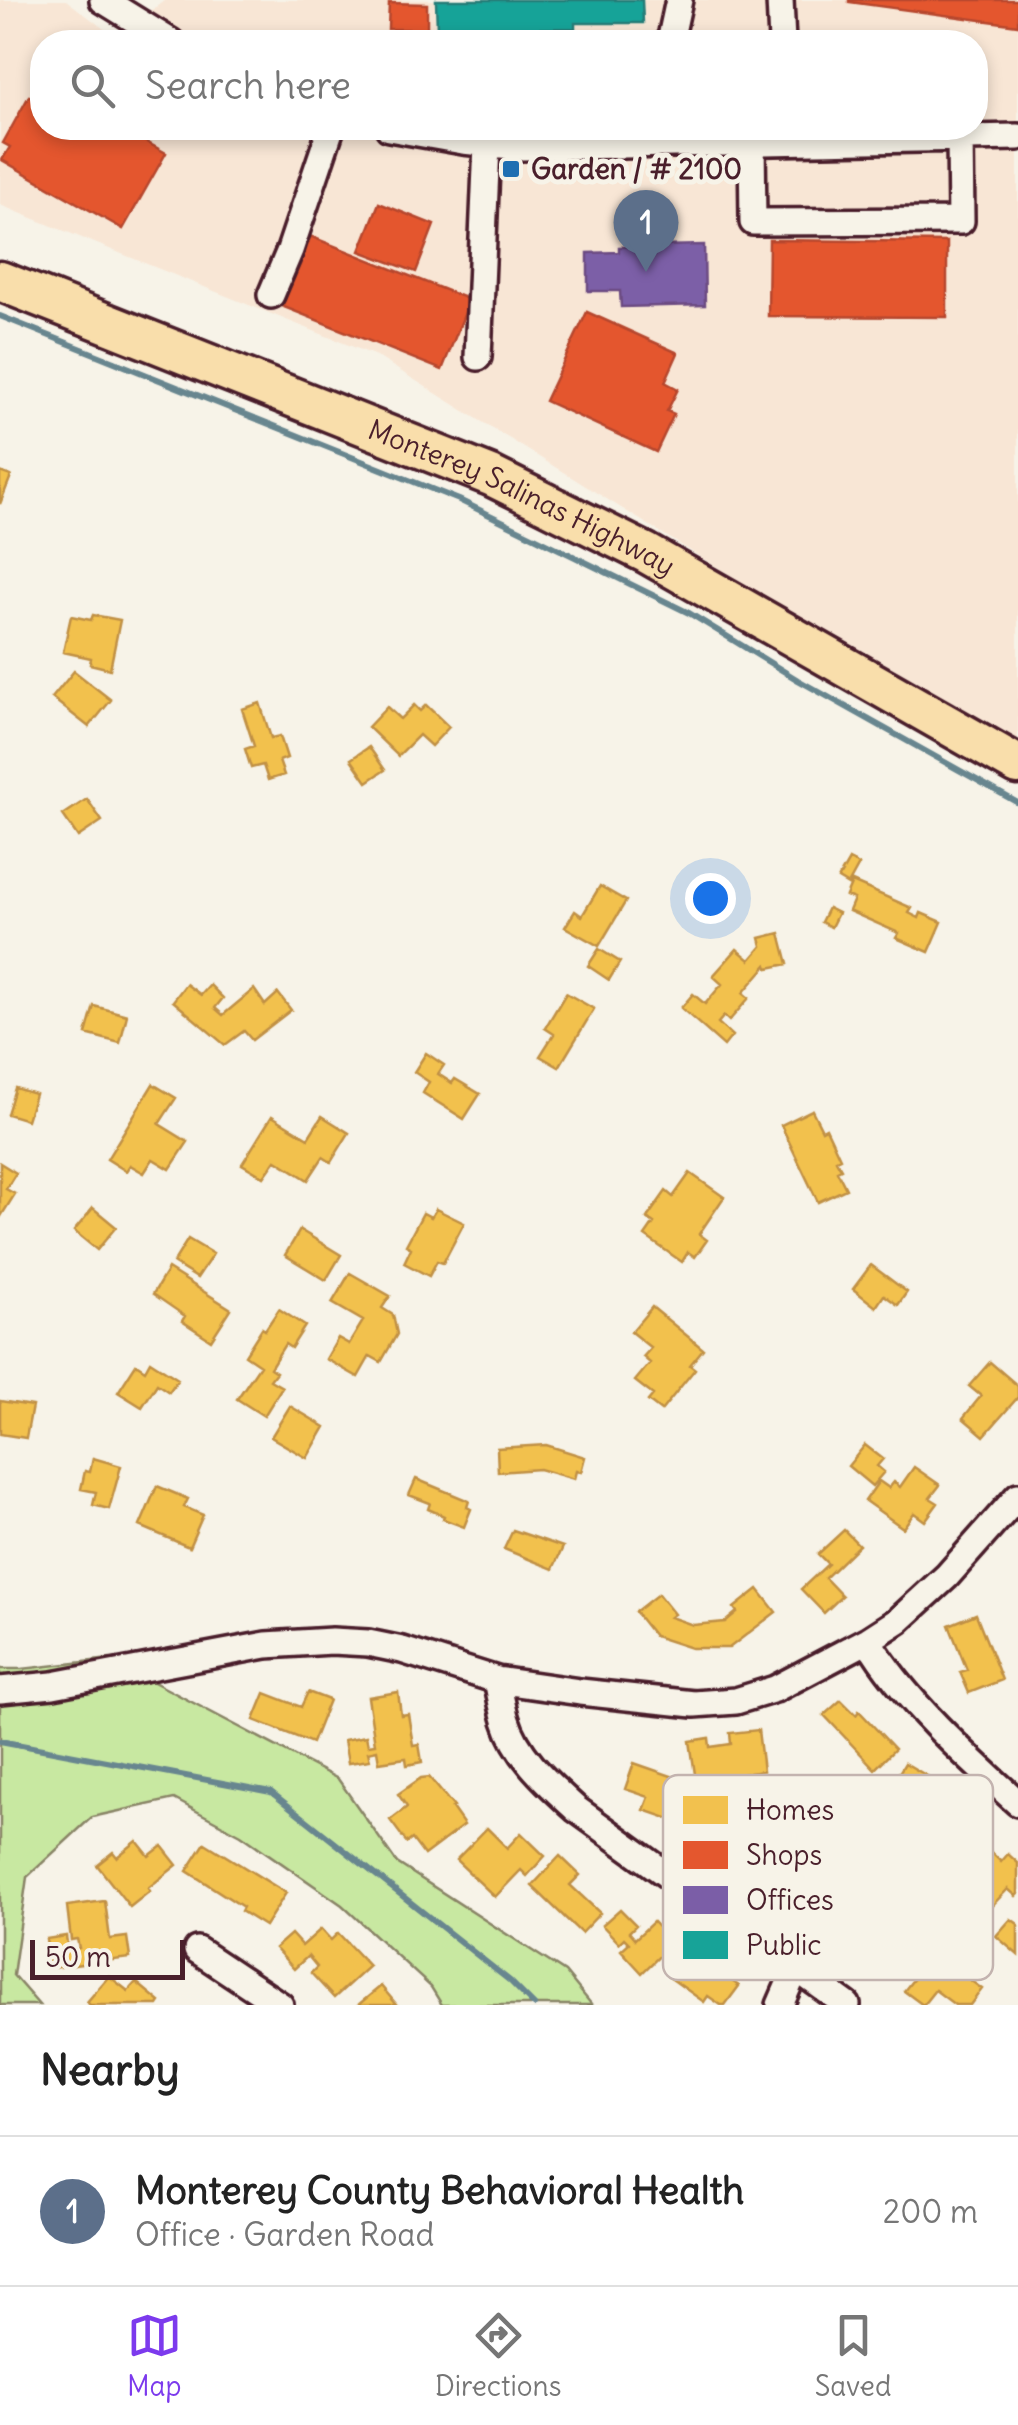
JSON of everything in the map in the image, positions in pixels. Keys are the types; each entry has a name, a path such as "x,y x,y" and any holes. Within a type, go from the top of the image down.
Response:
{"highway":[{"name":"Monterey Salinas Highway","path":"0,281 491,476 646,553 1018,765"}],"street":[{"path":"103,0 152,30"},
{"path":"673,30 680,0"},
{"path":"780,0 781,30"},
{"path":"988,137 1018,136"},
{"path":"270,295 290,250 327,140"},
{"path":"460,140 521,147 616,140"},
{"path":"725,140 760,140"},
{"path":"752,142 753,222 961,222 960,140"},
{"path":"478,357 487,144"},
{"path":"0,1690 53,1685 266,1645 332,1641 402,1650 497,1680 717,1704 774,1689 900,1620 974,1548 1018,1496"},
{"path":"868,1640 904,1690 987,1775"},
{"path":"497,1680 506,1723 542,1778 576,1809 663,1872"},
{"path":"993,1780 1018,1803"},
{"path":"197,1950 280,2005"},
{"path":"780,2005 791,1980"},
{"path":"812,1980 846,2005"}],"shaded area":[{"path":"0,0 66,0 105,30 30,30 30,140 988,140 988,30 126,30 165,0 1018,0 1018,754 376,356 0,205"}],"green space":[{"path":"110,1659 338,1779 397,1863 565,1972 592,2005 442,2005 431,1987 342,1905 241,1835 174,1799 92,1817 27,1877 13,1975 39,2005 0,2005 0,1669"}],"building: Homes":[{"path":"0,472 11,476 0,504"},
{"path":"93,615 120,620 110,669 90,664 91,658 63,652 71,616 91,620"},
{"path":"74,671 111,700 89,727 52,698"},
{"path":"260,703 271,738 280,736 287,758 279,761 284,775 268,780 263,765 251,768 245,749 254,746 242,709"},
{"path":"414,705 420,711 426,705 449,727 431,746 419,735 398,756 368,727 387,707 400,719"},
{"path":"369,747 385,770 367,782 351,759"},
{"path":"87,799 102,821 78,837 63,815"},
{"path":"849,860 859,865 848,885 838,879"},
{"path":"852,882 912,908 909,913 919,918 921,913 942,922 929,952 896,938 899,933 849,911 854,899 846,896"},
{"path":"600,886 626,901 599,946 565,927 575,911 582,916"},
{"path":"828,908 838,913 831,927 821,922"},
{"path":"780,933 788,964 768,968 767,965 743,993 749,998 729,1021 724,1016 718,1023 732,1036 724,1046 681,1008 693,994 705,1004 722,984 713,976 737,949 750,960 762,946 760,938"},
{"path":"599,949 620,962 609,980 588,966"},
{"path":"186,984 201,995 210,985 223,998 215,1008 223,1015 254,989 265,1005 278,993 291,1010 252,1040 244,1031 225,1045 173,1001"},
{"path":"566,993 594,1009 559,1067 540,1056 554,1034 545,1028"},
{"path":"94,1006 127,1015 120,1043 86,1034"},
{"path":"426,1053 444,1065 438,1074 480,1094 464,1119 423,1093 429,1082 414,1072"},
{"path":"153,1084 176,1098 159,1124 188,1142 170,1169 153,1159 144,1173 130,1165 126,1171 107,1159"},
{"path":"15,1088 35,1094 27,1120 7,1114"},
{"path":"812,1110 822,1130 826,1128 840,1158 836,1160 841,1169 837,1171 846,1189 818,1202 781,1125"},
{"path":"272,1116 308,1138 322,1116 349,1133 331,1162 323,1157 308,1180 276,1160 264,1177 242,1164"},
{"path":"0,1163 16,1173 6,1189 15,1194 0,1218"},
{"path":"690,1173 724,1197 699,1234 707,1240 695,1257 688,1252 682,1262 645,1236 654,1223 647,1218 666,1191 673,1197"},
{"path":"93,1208 116,1227 97,1250 74,1231"},
{"path":"436,1209 464,1223 443,1263 437,1261 429,1276 404,1263 411,1248 406,1245 423,1213 431,1217"},
{"path":"300,1230 341,1255 326,1280 285,1255"},
{"path":"188,1239 213,1254 197,1278 173,1263"},
{"path":"871,1265 907,1292 898,1305 884,1295 876,1307 853,1289"},
{"path":"168,1269 231,1309 211,1340 182,1321 185,1316 153,1294"},
{"path":"350,1273 390,1296 382,1308 393,1315 397,1334 381,1362 370,1356 358,1377 326,1359 338,1338 349,1344 363,1321 332,1303"},
{"path":"652,1307 703,1349 690,1365 695,1369 661,1411 648,1401 653,1395 635,1381 650,1363 643,1357 651,1348 631,1332"},
{"path":"279,1309 305,1326 291,1348 285,1344 270,1368 276,1372 270,1380 282,1387 264,1416 237,1399 260,1365 245,1355"},
{"path":"150,1361 178,1379 169,1392 157,1384 142,1407 118,1392 136,1364 145,1370"},
{"path":"990,1362 1018,1386 1018,1397 984,1436 963,1418 981,1396 969,1386"},
{"path":"0,1401 32,1406 26,1438 0,1434"},
{"path":"290,1406 325,1427 307,1458 271,1437"},
{"path":"546,1445 585,1457 581,1472 576,1471 574,1479 539,1469 498,1472 497,1448"},
{"path":"865,1445 883,1459 877,1466 884,1472 872,1486 848,1466"},
{"path":"93,1458 121,1466 109,1509 93,1505 96,1492 81,1489"},
{"path":"914,1467 940,1485 930,1498 938,1503 925,1521 914,1513 903,1528 865,1501 879,1481 889,1488 894,1482 900,1487"},
{"path":"416,1479 469,1501 467,1507 471,1509 464,1527 428,1509 430,1503 409,1495"},
{"path":"157,1486 188,1499 184,1507 203,1515 189,1547 140,1526"},
{"path":"513,1530 563,1547 553,1569 504,1549"},
{"path":"844,1530 859,1545 825,1578 842,1596 824,1613 801,1589 828,1564 818,1554"},
{"path":"758,1589 776,1612 729,1648 691,1648 654,1636 635,1612 658,1594 674,1614 670,1617 693,1625 725,1622 737,1612 734,1608"},
{"path":"976,1614 1002,1680 969,1693 960,1672 967,1670 949,1625"},
{"path":"308,1692 329,1700 312,1743 254,1720 265,1693 301,1707"},
{"path":"398,1692 401,1715 408,1714 413,1745 419,1744 422,1762 407,1765 406,1758 379,1762 377,1750 368,1752 370,1760 348,1763 344,1740 366,1736 368,1745 375,1744 368,1697"},
{"path":"841,1700 856,1715 859,1711 895,1749 875,1769 824,1715"},
{"path":"758,1730 763,1771 695,1775 690,1741 709,1738 710,1747 731,1744 730,1733"},
{"path":"634,1763 669,1775 663,1775 663,1817 644,1810 649,1797 625,1789"},
{"path":"905,1763 925,1775 898,1775"},
{"path":"429,1777 464,1825 424,1855 412,1839 407,1843 390,1820 407,1807 398,1794"},
{"path":"487,1828 507,1848 521,1833 545,1856 527,1876 521,1870 495,1897 456,1860"},
{"path":"137,1841 149,1856 162,1846 177,1865 130,1907 97,1865 113,1852 117,1857"},
{"path":"205,1843 286,1893 265,1926 187,1871"},
{"path":"993,1854 1001,1862 1008,1854 1018,1863 1018,1894 1008,1889 993,1905"},
{"path":"560,1856 580,1875 570,1885 600,1913 581,1933 532,1886"},
{"path":"105,1901 110,1939 127,1937 130,1958 50,1968 46,1939 66,1936 68,1950 79,1948 77,1939 71,1940 67,1906"},
{"path":"620,1909 636,1925 629,1932 635,1939 653,1922 663,1932 663,1953 642,1973 621,1950 629,1943 624,1938 619,1943 602,1925"},
{"path":"1011,1919 1018,1924 1018,1955 996,1936"},
{"path":"321,1929 331,1940 338,1933 369,1966 334,1998 311,1973 317,1967 308,1956 294,1969 275,1948 291,1934 302,1946"},
{"path":"109,1976 128,1991 136,1982 160,2002 90,2005 87,2002"},
{"path":"673,1980 730,1980 739,1986 725,2005 708,1996 704,2002"},
{"path":"913,1980 970,1980 982,1989 970,2005 955,2005 935,1990 923,2005 904,1991"},
{"path":"381,1986 397,2005 358,2005"}],"building: Shops":[{"path":"1018,0 1018,25 849,2"},
{"path":"389,3 427,4 427,29 388,29"},
{"path":"29,96 30,140 143,140 166,153 123,229 2,160 10,147 3,143"},
{"path":"379,203 434,225 416,272 360,251"},
{"path":"302,233 470,300 442,370 274,303"},
{"path":"769,240 947,242 947,317 768,316"},
{"path":"587,312 678,353 665,382 678,389 667,411 674,414 656,452 545,401"}],"building: Offices":[{"path":"704,245 705,305 621,307 620,291 588,291 588,253 619,252 619,247"}],"building: Public":[{"path":"436,0 642,0 643,23 575,23 575,28 437,29"}],"waterway":[{"path":"0,316 459,500 689,613 798,680 1018,803"},
{"path":"0,1741 271,1792 510,1981 534,2005"}],"place":[{"name":"Garden / # 2100","path":"511,169"},
{"name":"Monterey County Behavioral Health","path":"646,272"}]}
